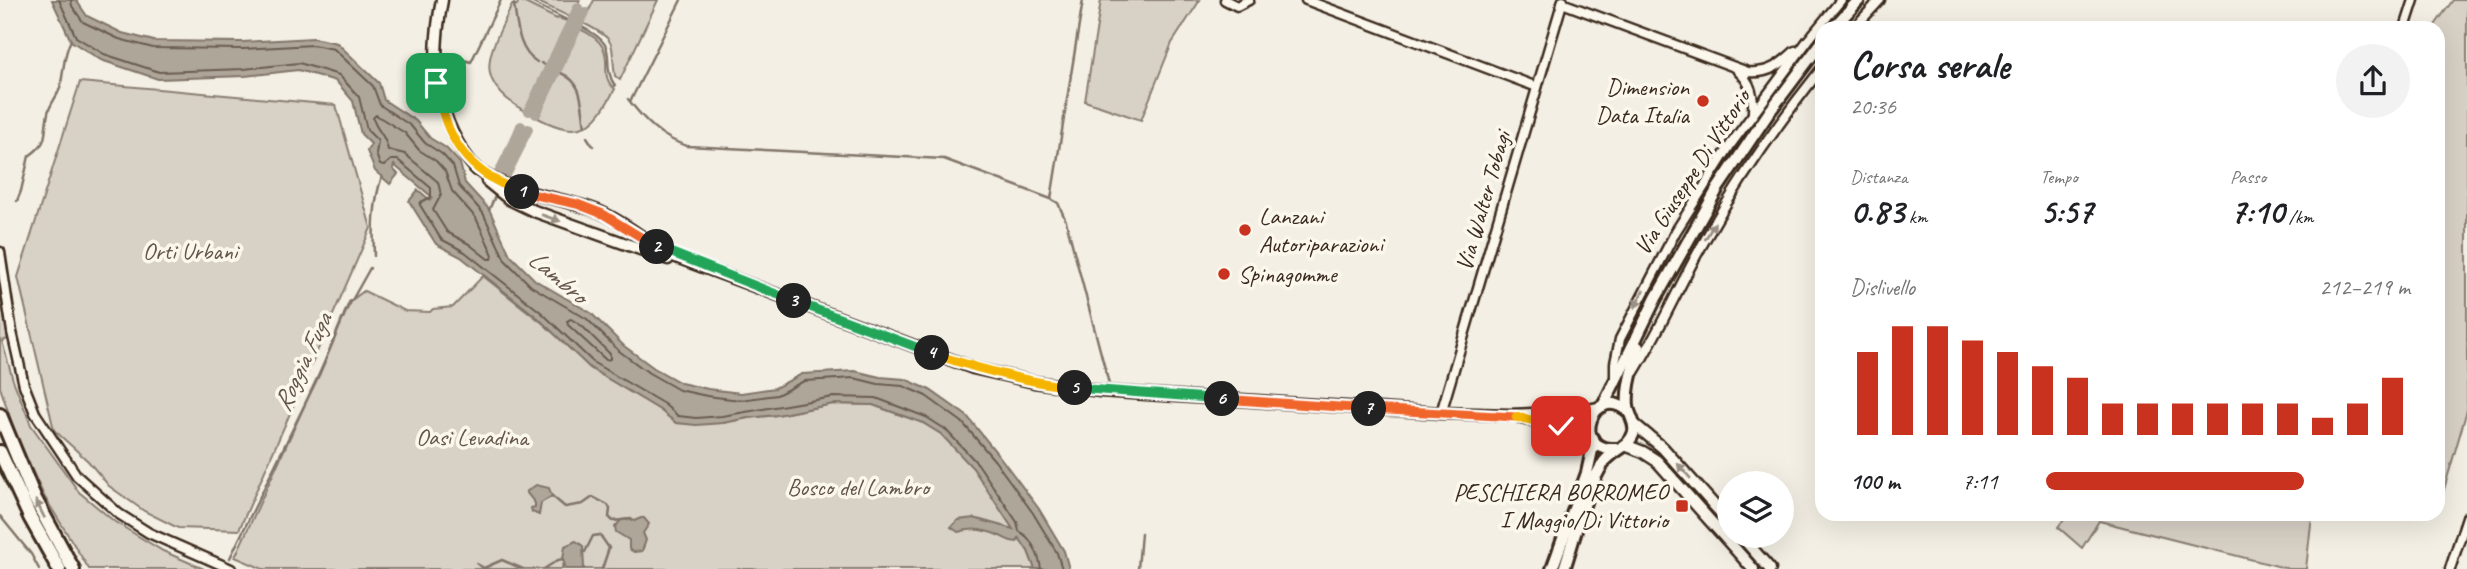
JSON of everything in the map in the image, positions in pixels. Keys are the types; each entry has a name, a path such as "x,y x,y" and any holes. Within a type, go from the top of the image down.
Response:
{"main road":[{"path":"1840,21 1859,0"},
{"name":"Via Giuseppe Di Vittorio","path":"1552,569 1587,473 1593,440 1590,422 1616,385 1681,251 1718,188 1770,111 1815,51"},
{"name":"Via Giuseppe Di Vittorio","path":"1634,424 1629,412 1631,377 1645,321"},
{"path":"1601,407 1618,405 1629,412"},
{"path":"0,415 34,497 73,569"},
{"path":"1563,569 1596,477 1608,457 1633,435 1634,424"},
{"path":"1593,440 1603,447 1621,447"},
{"path":"0,452 30,517 59,569"}],"street":[{"path":"442,0 435,51 437,88 451,132 475,168 502,194 534,211 662,257 702,267"},
{"path":"1225,0 1237,6 1248,0"},
{"path":"1306,0 1537,87"},
{"name":"Via Giuseppe Di Vittorio","path":"1824,21 1842,0"},
{"path":"1860,21 1880,0"},
{"path":"2407,21 2414,0"},
{"path":"1563,2 1748,72 1766,72 1782,64 1809,39"},
{"name":"Via Walter Tobagi","path":"1441,413 1563,2"},
{"name":"Via Giuseppe Di Vittorio","path":"1616,385 1615,363 1620,339 1690,208 1753,114 1815,32"},
{"path":"1732,68 1742,74 1751,90 1754,100 1753,114"},
{"name":"Via Giuseppe Di Vittorio","path":"1631,377 1652,343 1720,212 1783,117 1815,77"},
{"path":"475,168 490,179 510,187 577,204 603,214 662,250 702,267 973,368 1034,382 1100,391 1441,413 1510,415 1577,412 1601,407"},
{"path":"0,252 12,332 24,385 40,421 77,475 120,514 149,533 230,569"},
{"path":"1510,415 1570,428 1593,440"},
{"path":"1634,424 1663,448 1717,509"},
{"path":"1621,447 1649,455 1666,470 1753,569"},
{"path":"2451,569 2467,516"},
{"path":"1752,548 1770,569"}],"green space":[{"path":"519,0 557,19 570,22 526,112 508,100 497,88 489,64 504,22 512,5 517,5"},
{"path":"534,0 580,0 572,18"},
{"path":"594,0 658,0 620,80 615,76 608,39 583,23"},
{"path":"1101,0 1200,0 1172,43 1141,120 1085,101"},
{"path":"2453,0 2467,0 2467,410 2445,486 2445,21 2438,21"},
{"path":"580,29 594,37 601,45 605,52 609,82 615,89 593,121 576,129 565,128 538,118"},
{"name":"Orti Urbani","path":"80,82 336,105 371,228 239,530 178,528 144,511 109,486 88,461 54,430 18,277"},
{"name":"Oasi Levadina","path":"483,276 545,325 590,368 660,410 676,423 723,423 833,404 873,405 923,423 941,434 973,468 1028,551 1035,569 263,569 235,557 349,302 364,291 405,311 430,312 433,309 453,307"},
{"path":"0,290 8,339 2,341 13,380 31,425 79,492 115,522 163,551 204,569 89,569 44,496 17,438 0,387"},
{"path":"2062,521 2099,521 2082,548 2058,527"},
{"path":"2099,521 2311,521 2306,569 2289,569"}],"water":[{"path":"52,0 76,0 87,16 122,33 154,41 243,42 313,38 337,43 379,83 384,100 416,121 430,138 446,148 460,163 465,183 489,209 510,255 535,280 591,313 624,346 654,368 681,383 741,393 775,388 802,374 855,371 905,379 930,390 967,416 1000,457 1039,509 1064,551 1069,569 1035,569 1019,538 1014,542 984,530 958,532 951,527 958,520 974,518 1013,529 973,468 941,434 923,423 873,405 833,404 723,423 676,423 660,410 590,368 538,318 461,257 436,244 409,201 418,190 430,200 432,197 394,165 393,169 398,174 390,184 375,171 367,151 371,144 361,134 353,101 336,81 298,70 245,76 158,79 101,60 71,41"},
{"path":"536,485 549,488 552,496 541,503 539,515 532,512 531,508 535,507 535,503 526,492"},
{"path":"641,518 649,524 643,533 646,540 642,551 634,552 629,549 629,540 616,532 615,527 621,520 634,521"},
{"path":"576,541 583,546 584,569 566,569 563,559 565,546"}],"waterway":[{"path":"444,89 460,59 471,62 501,0"},
{"path":"527,0 569,21"},
{"path":"631,100 681,0"},
{"path":"1051,199 1083,0"},
{"path":"514,4 522,44 537,62"},
{"path":"561,43 578,8"},
{"path":"568,46 585,12"},
{"path":"582,27 595,34 606,48 610,77 615,86"},
{"path":"17,201 29,156 43,142 48,113 60,88 71,40"},
{"path":"542,83 559,47"},
{"path":"549,86 566,51"},
{"path":"541,63 547,66"},
{"path":"561,73 578,88 585,126"},
{"path":"529,111 540,87"},
{"path":"536,114 547,90"},
{"path":"628,99 654,127 687,146 944,159 1058,203 1066,221 1109,384"},
{"path":"516,138 521,126"},
{"path":"522,141 528,129"},
{"path":"587,137 593,146"},
{"path":"499,173 514,142"},
{"path":"505,177 521,145"},
{"name":"Roggia Fuga","path":"374,256 374,216 382,176"},
{"path":"489,210 496,194"},
{"name":"Roggia Fuga","path":"230,558 319,375 347,309 370,268"},
{"path":"552,496 565,507 583,504 593,497 608,505 609,517 613,521 631,519"},
{"path":"0,516 31,554 39,569"},
{"path":"1138,569 1141,533"},
{"path":"585,552 593,536 600,535 609,548 602,569"},
{"path":"544,569 563,559"},
{"path":"477,564 484,568 502,560 523,569"},
{"path":"562,569 563,565"}],"place":[{"name":"Dimension Data Italia","path":"1703,101"},
{"name":"Lanzani Autoriparazioni","path":"1245,230"},
{"name":"Spinagomme","path":"1224,274"},
{"name":"PESCHIERA BORROMEO I Maggio/Di Vittorio","path":"1682,506"}],"route":[{"path":"436,83 444,115 453,136 475,168 490,179 525,193 587,207 612,218 674,256 973,368 1034,382 1100,391 1510,415 1561,426"}],"water label":[{"name":"Lambro","path":"558,276"}],"park label":[{"name":"Bosco del Lambro","path":"858,487"}]}
